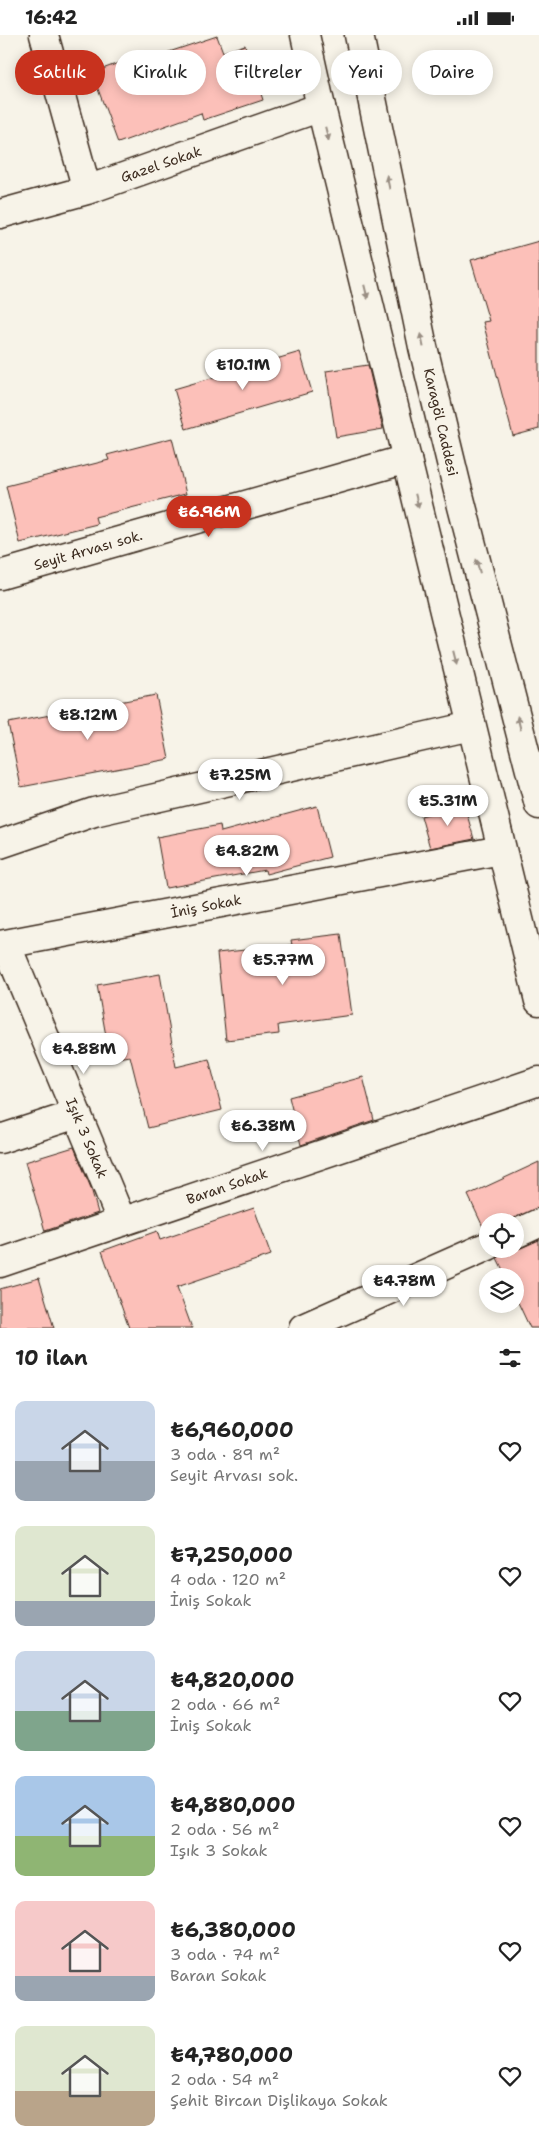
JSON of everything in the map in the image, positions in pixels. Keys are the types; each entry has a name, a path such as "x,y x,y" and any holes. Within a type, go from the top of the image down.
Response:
{"street":[{"path":"44,35 87,190"},
{"path":"305,35 539,1001"},
{"name":"Karagöl Caddesi","path":"359,35 423,347 539,805"},
{"name":"Gazel Sokak","path":"0,213 87,190 321,107"},
{"name":"Seyit Arvası sok.","path":"0,575 407,459"},
{"path":"0,844 94,812 471,726"},
{"name":"İniş Sokak","path":"3,945 501,850"},
{"name":"Işık 3 Sokak","path":"3,945 122,1221"},
{"name":"Baran Sokak","path":"0,1263 539,1081"},
{"path":"0,1139 77,1113"},
{"path":"524,1230 539,1223"},
{"path":"304,1328 479,1250"}],"building":[{"path":"217,36 222,50 216,50 216,95 261,95 263,100 203,120 201,113 118,143 100,95 105,95 105,68 115,64 115,95 206,95 206,50 175,50"},
{"path":"245,45 247,50 229,50"},
{"path":"539,241 539,429 513,436 483,322 489,321 471,260"},
{"path":"300,352 312,392 186,429 174,389"},
{"path":"368,365 383,429 336,437 326,371"},
{"path":"172,438 186,494 95,517 97,524 20,543 6,486 109,460 107,455"},
{"path":"156,695 169,759 21,787 8,723"},
{"path":"464,804 474,839 430,848 421,816"},
{"path":"317,806 330,857 266,874 265,870 166,888 157,837 220,825 221,832"},
{"path":"341,934 352,1015 278,1025 279,1034 226,1040 217,953 292,945 291,940"},
{"path":"160,974 176,1067 209,1059 222,1110 148,1128 130,1056 110,1059 97,985"},
{"path":"363,1077 374,1120 301,1145 289,1097"},
{"path":"74,1147 91,1188 98,1213 45,1231 25,1162"},
{"path":"539,1162 539,1208 524,1214 479,1213 479,1218 468,1195"},
{"path":"254,1208 271,1255 177,1287 192,1328 129,1328 102,1251 157,1231 160,1240"},
{"path":"539,1240 539,1328 530,1328 523,1313 524,1268 502,1268 497,1258 524,1258 524,1247"},
{"path":"39,1278 54,1328 0,1328 0,1289"}]}
